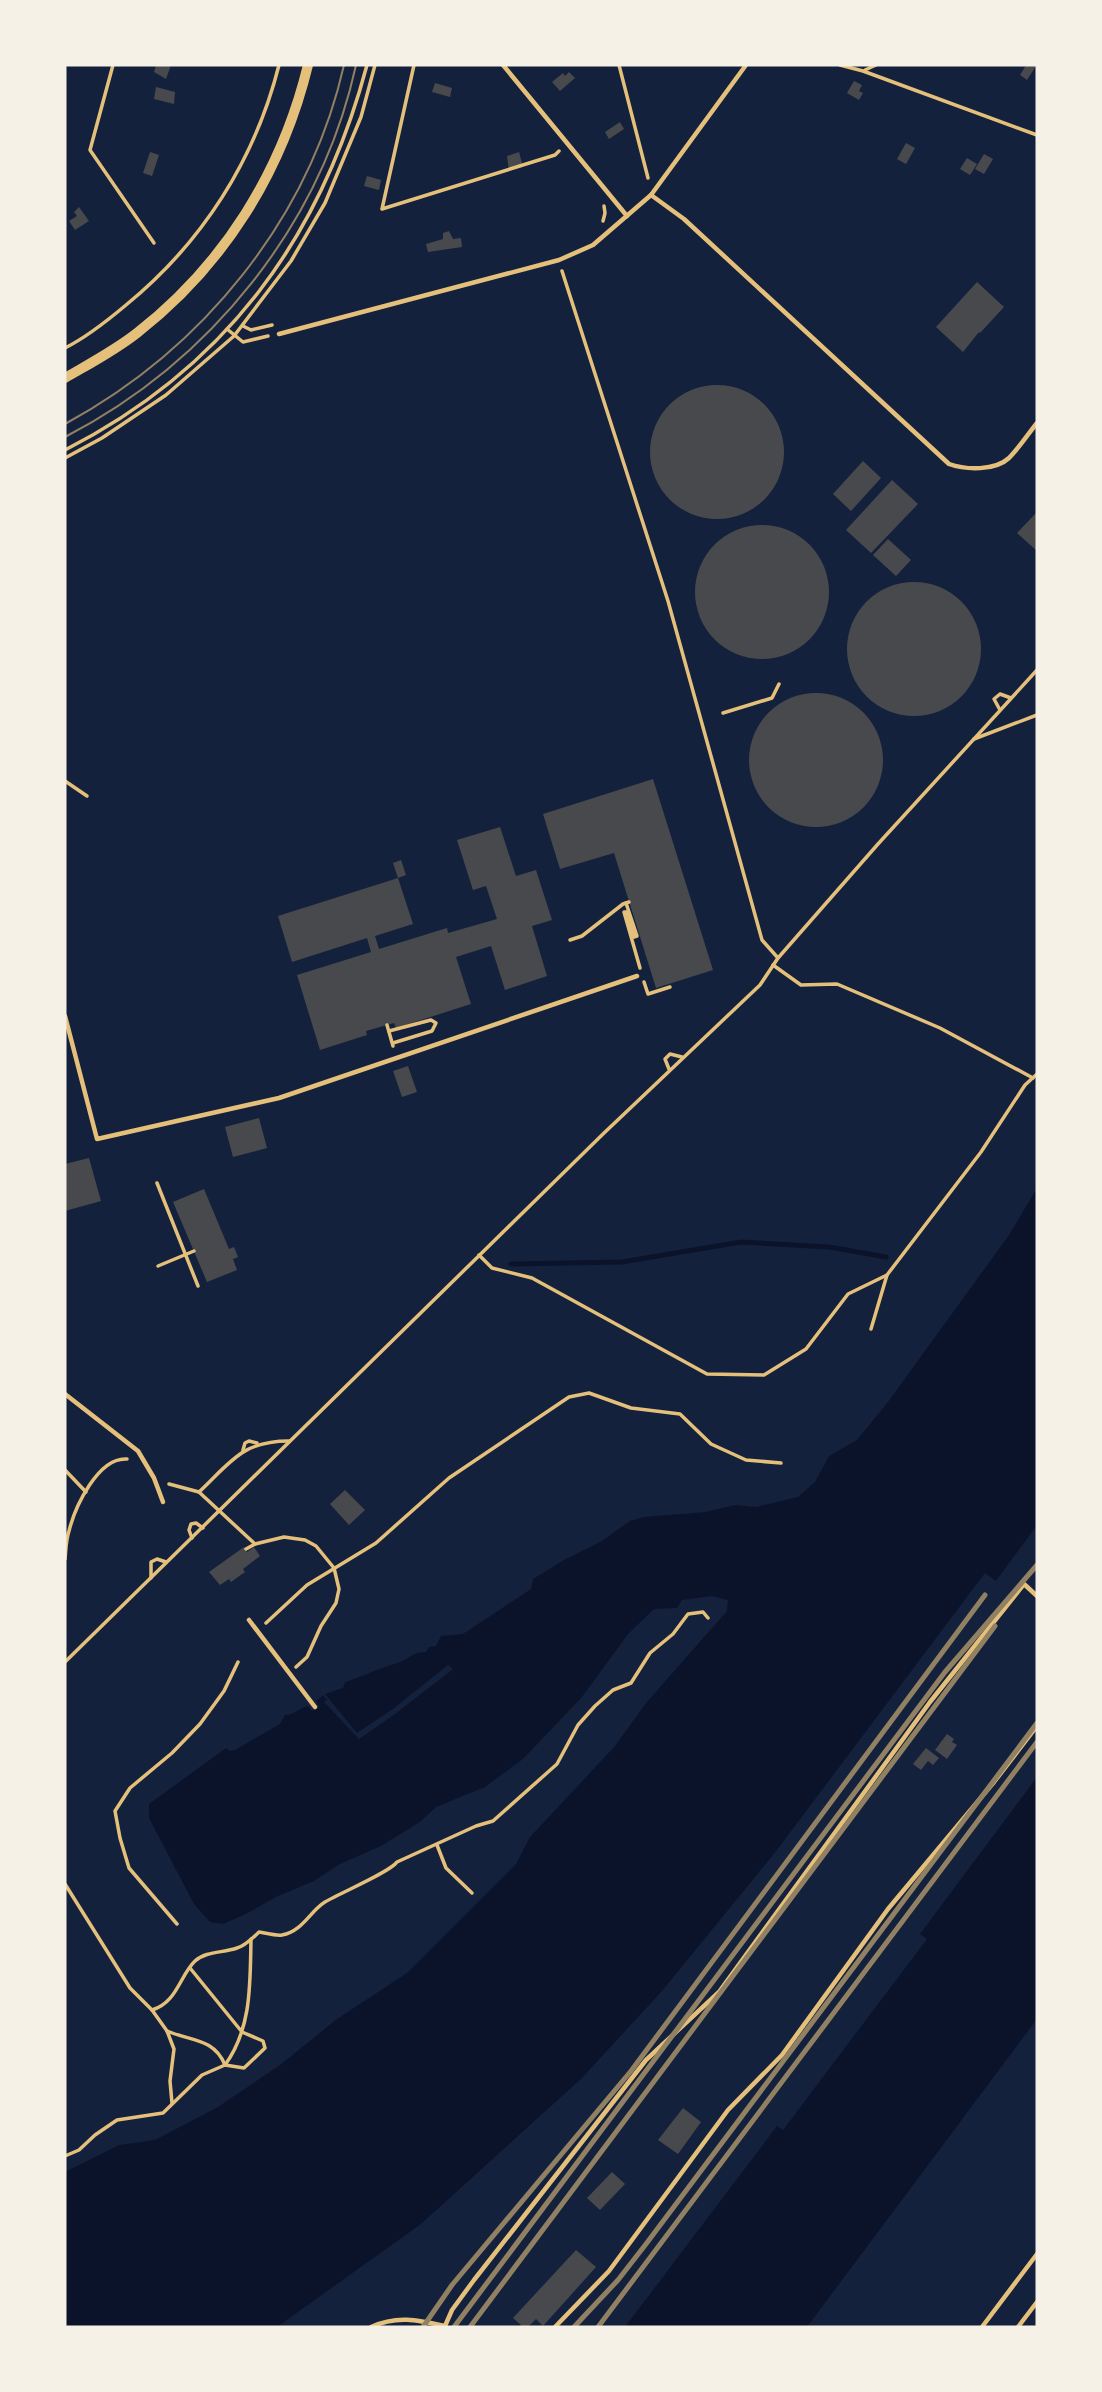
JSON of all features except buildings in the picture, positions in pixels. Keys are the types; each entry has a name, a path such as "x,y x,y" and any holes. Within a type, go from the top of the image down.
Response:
{"street":[{"path":"65,378 109,353 184,292 238,226 261,189 280,149 308,65"}],"lane":[{"path":"503,65 627,216"},
{"path":"279,334 559,260 593,245 652,195 746,65"},
{"path":"652,195 684,219 949,464 973,468 1007,460 1037,423"},
{"path":"65,1016 95,1141 279,1098 637,976"},
{"path":"65,1394 138,1451 163,1502"},
{"path":"371,2327 400,2318 445,2326 452,2310 474,2280 646,2060 719,1993 930,1702 1024,1584 1037,1596"},
{"path":"249,1620 315,1707"},
{"path":"555,2327 609,2271 727,2110 782,2055 888,1909 994,1783 1037,1726"},
{"path":"982,2327 1037,2254"},
{"path":"1018,2327 1037,2302"}],"path":[{"path":"113,65 90,150 155,243"},
{"path":"65,348 99,327 138,296 197,234 222,200 247,155 264,116 279,65"},
{"path":"65,450 112,423 179,376 227,329 276,269 318,200 344,142 368,65"},
{"path":"65,458 102,438 166,395 234,336 291,261 325,204 361,117 375,65"},
{"path":"414,65 382,209 555,155 568,144"},
{"path":"619,65 652,195"},
{"path":"840,65 1037,135"},
{"path":"863,71 876,65"},
{"path":"559,260 567,294 668,601 762,940 778,958"},
{"path":"227,329 243,342 279,334"},
{"path":"65,1662 478,1255 669,1069 760,985 778,958 972,739 1037,670"},
{"path":"723,713 772,698 779,684"},
{"path":"1000,710 994,699 1000,694 1011,698"},
{"path":"972,739 1037,715"},
{"path":"65,781 87,796"},
{"path":"570,940 582,936 628,902 637,936 634,937 624,912 632,943"},
{"path":"774,965 800,985 837,984 927,1023 1033,1078"},
{"path":"387,1025 393,1044 432,1031 436,1023 430,1020 389,1031"},
{"path":"669,1069 665,1059 670,1054 682,1057"},
{"path":"871,1329 887,1275 982,1152 1025,1085 1037,1074"},
{"path":"157,1183 198,1286"},
{"path":"158,1266 194,1251"},
{"path":"478,1255 492,1268 532,1278 707,1374 764,1375 806,1349 848,1294 887,1275"},
{"path":"259,1634 268,1619 307,1585 376,1544 449,1478 569,1396 589,1393 631,1408 680,1414 710,1444 746,1460 780,1464"},
{"path":"199,1492 243,1451 268,1441 290,1441"},
{"path":"65,1559 66,1535 86,1492 102,1469 117,1459 133,1460 152,1475 199,1492 255,1544"},
{"path":"65,1470 86,1492"},
{"path":"192,1538 189,1530 191,1524 196,1523 203,1528"},
{"path":"246,1549 284,1537 305,1540 316,1546 334,1568 339,1589 336,1603 321,1626 307,1657 289,1673"},
{"path":"151,1578 151,1562 157,1559 166,1562"},
{"path":"152,2010 159,2008 171,1996 197,1959 240,1948 259,1932 282,1935 305,1923 321,1904 380,1872 392,1869 397,1862 493,1821 557,1764 578,1726 595,1706 613,1690 631,1683 650,1653 673,1634 688,1614 703,1612 708,1618"},
{"path":"177,1924 130,1868 115,1811 130,1787 172,1753 200,1724 225,1691 238,1662"},
{"path":"437,1845 446,1868 472,1893"},
{"path":"65,1884 130,1988 152,2010 167,2031 174,2049 170,2081 173,2105"},
{"path":"65,2156 79,2150 117,2120 163,2113 202,2075 225,2065 236,2050 250,1995 251,1939"},
{"path":"189,1968 242,2032 263,2041 265,2048 244,2068 225,2065"},
{"path":"167,2031 199,2039 221,2056 225,2065"}],"water":[{"path":"1037,1188 1037,1525 996,1581 985,1573 773,1855 662,1991 582,2078 421,2224 277,2327 65,2327 65,2172 119,2145 155,2140 218,2107 280,2065 337,2019 407,1973 516,1864 530,1837 615,1746 646,1703 727,1611 728,1600 712,1596 682,1600 677,1608 654,1609 628,1634 582,1697 523,1759 485,1787 436,1807 420,1822 381,1846 223,1924 210,1922 194,1904 149,1818 149,1804 226,1748 235,1750 280,1724 285,1715 308,1706 312,1711 319,1706 316,1701 325,1694 343,1688 345,1682 398,1663 417,1653 426,1652 429,1647 436,1646 441,1636 463,1634 531,1589 533,1579 602,1541 630,1521 643,1517 706,1512 735,1505 756,1507 798,1497 815,1482 829,1456 857,1440 888,1402 1009,1235"},
{"path":"1037,1777 1037,2019 807,2327 625,2327 777,2126 783,2130 927,1939 920,1934"}],"pier":[{"path":"448,1665 453,1669 359,1739 324,1702 327,1700 323,1695 325,1694 357,1733 393,1709"}],"waterway":[{"path":"511,1264 622,1262 741,1242 829,1247 886,1257"}],"tram line":[{"path":"65,424 115,393 162,358 205,318 243,274 277,226 305,176 328,122 344,65"},
{"path":"65,437 118,406 167,370 212,329 252,283 287,233 316,180 339,124 356,65"}],"railway":[{"path":"454,2327 945,1672 1037,1565"},
{"path":"423,2327 452,2285 631,2071 985,1595"},
{"path":"470,2327 995,1626"},
{"path":"574,2327 618,2280 646,2244 1037,1723"},
{"path":"598,2327 1037,1742"}]}
